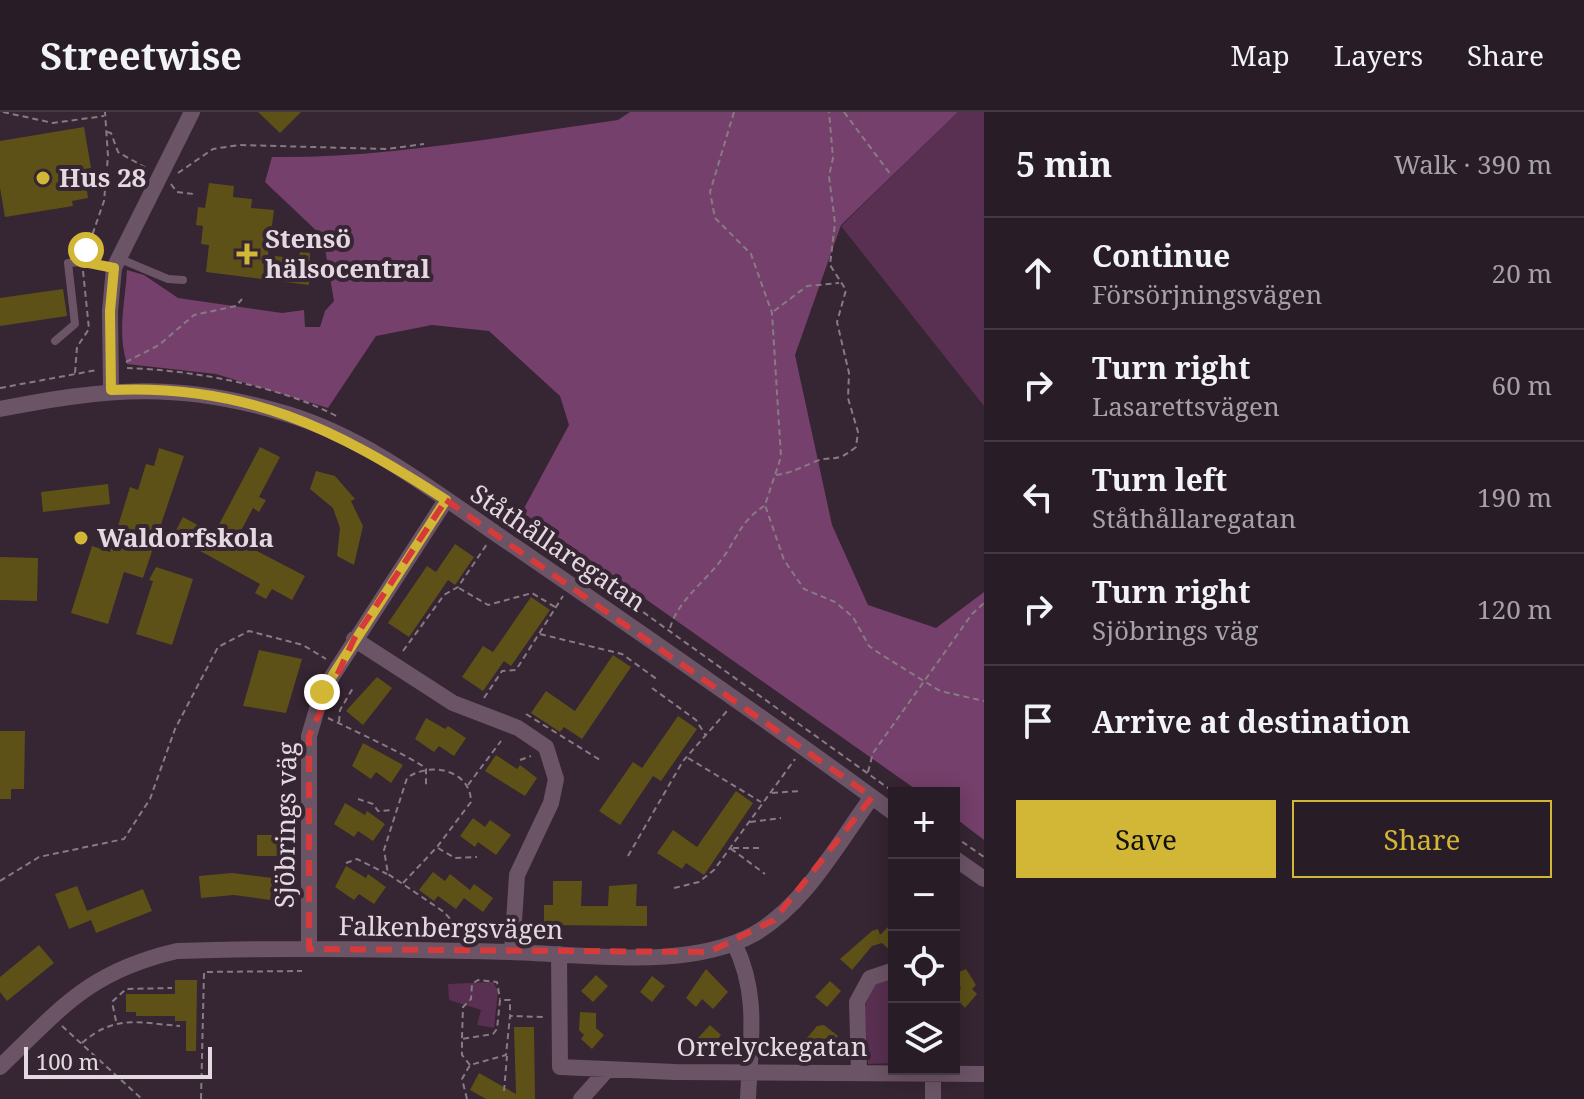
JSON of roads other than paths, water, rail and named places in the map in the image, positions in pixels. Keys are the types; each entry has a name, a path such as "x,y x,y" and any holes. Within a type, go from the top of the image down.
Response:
{"street":[{"path":"111,390 115,366 116,263 192,112"},
{"name":"Ståthållaregatan","path":"0,409 111,390 152,388 203,394 290,414 344,438 446,500 888,809"},
{"name":"Sjöbrings väg","path":"309,949 309,736 322,692 446,500"},
{"path":"354,639 453,703 518,728 546,747 556,779 551,803 517,875 512,952"},
{"name":"Falkenbergsvägen","path":"0,1067 76,994 106,974 149,957 177,951 309,949 680,955 709,952 734,943 774,920 796,899 872,797"},
{"path":"955,859 984,879"},
{"path":"734,943 748,970 751,993 748,1099"},
{"name":"Orrelyckegatan","path":"559,954 560,1067 607,1070 888,1071"},
{"path":"859,1071 857,1002 870,978 888,972"},
{"path":"581,1099 607,1070"},
{"name":"Orrelyckegatan","path":"960,1072 984,1074"},
{"path":"933,1075 933,1099"}],"lane":[{"path":"55,341 75,324 68,263 116,263 168,279 183,280"}],"place":[{"name":"Hus 28","path":"43,178"},
{"name":"Stensö hälsocentral","path":"247,254"},
{"name":"Waldorfskola","path":"81,538"}]}
